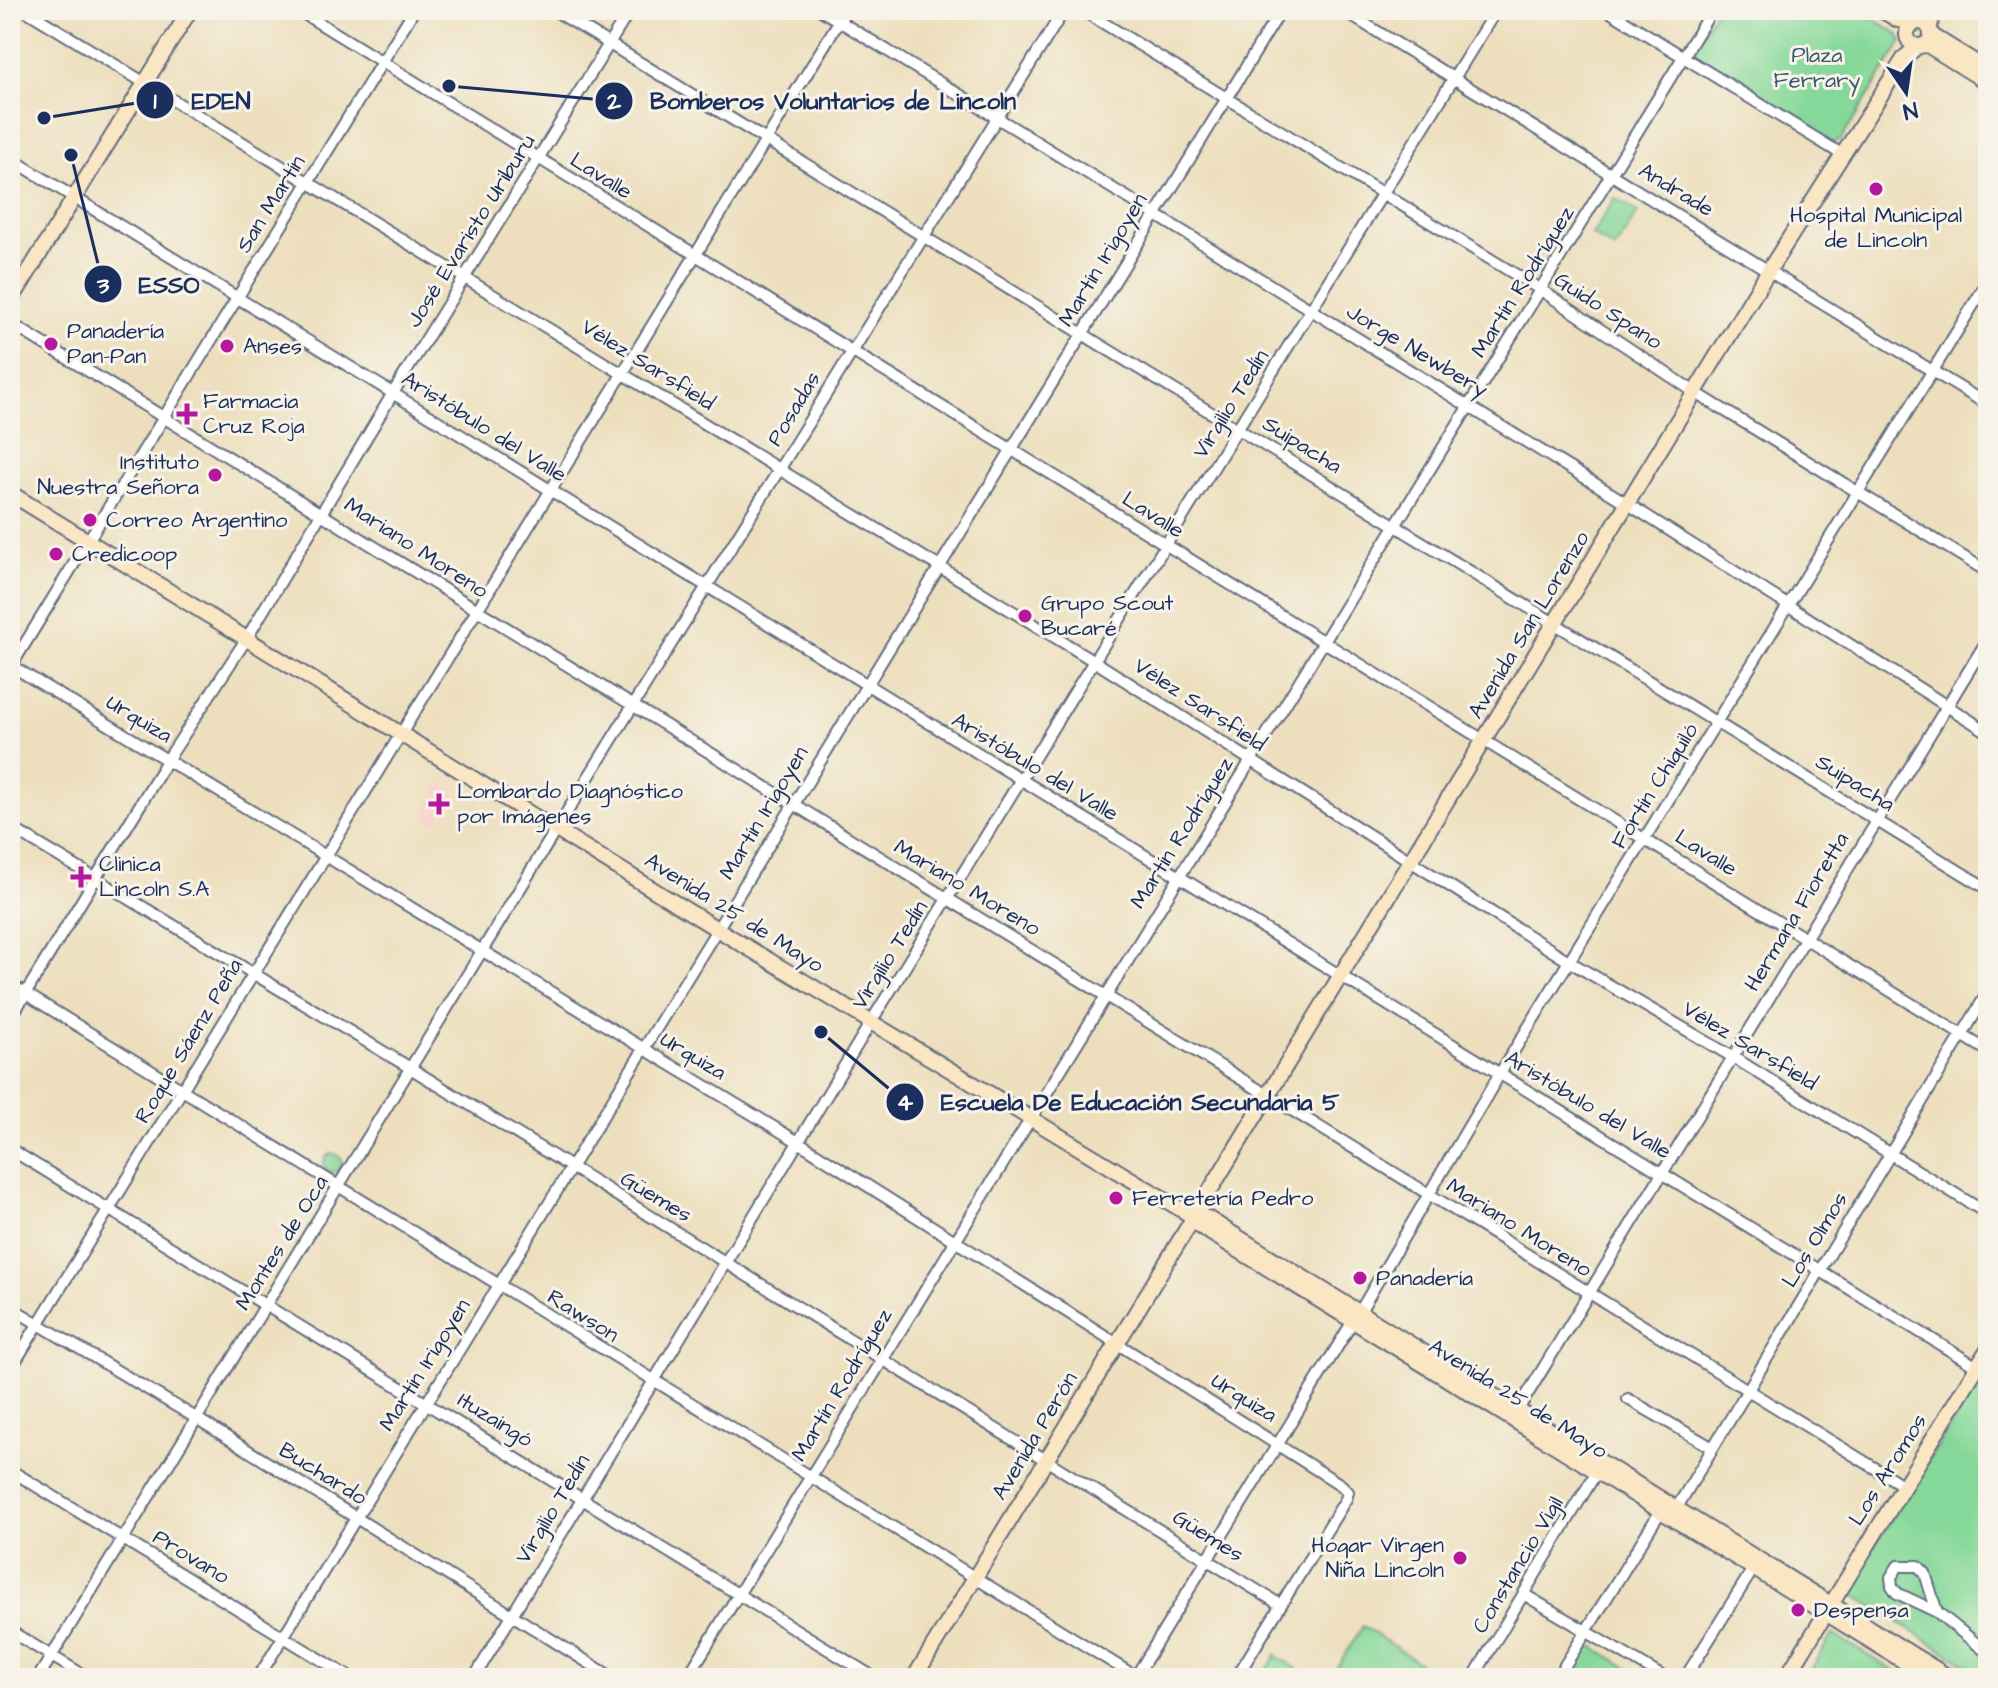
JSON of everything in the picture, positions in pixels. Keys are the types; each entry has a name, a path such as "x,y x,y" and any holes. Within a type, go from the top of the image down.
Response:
{"main road":[{"path":"10,302 190,10"},
{"path":"1881,10 1988,83"},
{"name":"Avenida San Lorenzo","path":"1192,1216 1555,626 1769,270 1935,10"},
{"path":"1920,34 1988,70"},
{"name":"Avenida 25 de Mayo","path":"10,493 717,929 1192,1216 1207,1218 1514,1417 1828,1609"},
{"name":"Avenida Perón","path":"914,1678 1192,1216"},
{"name":"Los Aromos","path":"1786,1678 1988,1349"},
{"name":"Avenida 25 de Mayo","path":"1514,1417 1596,1473 1668,1510 1753,1569 1828,1609"},
{"path":"1828,1609 1931,1678"},
{"path":"1828,1609 1950,1678"}],"street":[{"name":"Vélez Sarsfield","path":"25,10 309,180 1094,661 1570,962 1731,1056 1889,1156 1988,1214"},
{"name":"Lavalle","path":"298,10 695,258 1009,448 1164,547 1646,838 1988,1051"},
{"name":"San Martín","path":"10,667 165,420 414,10"},
{"name":"Suipacha","path":"554,10 925,235 1080,336 1239,430 1988,889"},
{"name":"José Evaristo Uriburu","path":"10,1019 168,759 247,638 393,393 467,278 630,10"},
{"name":"Jorge Newbery","path":"821,10 1628,504 1988,732"},
{"name":"Roque Sáenz Peña","path":"10,1370 846,10"},
{"name":"Posadas","path":"557,828 635,707 1064,10"},
{"name":"Guido Spano","path":"1082,10 1541,290 1696,393 1988,572"},
{"name":"Martín Irigoyen","path":"258,1678 863,686 1281,10"},
{"name":"Andrade","path":"1342,10 1988,405"},
{"name":"Virgilio Tedín","path":"474,1678 871,1022 1496,10"},
{"path":"1607,10 1843,155"},
{"name":"Martín Rodríguez","path":"687,1678 881,1358 1033,1120 1321,641 1614,175 1712,10"},
{"name":"Aristóbulo del Valle","path":"10,158 550,493 708,587 863,686 1977,1367"},
{"name":"Fortín Chiquiló","path":"1136,1678 1499,1075 1988,281"},
{"name":"Mariano Moreno","path":"10,323 1904,1486"},
{"name":"Hermana Fioretta","path":"1514,1417 1731,1056 1806,940 1988,639"},
{"name":"Urquiza","path":"10,667 328,855 641,1049 800,1143 954,1243 1279,1443 1348,1492 1279,1604"},
{"name":"Güemes","path":"10,827 412,1069 1279,1604"},
{"name":"Montes de Oca","path":"38,1678 485,951 557,828"},
{"name":"Rawson","path":"10,984 652,1382 976,1576 1136,1678"},
{"name":"Los Olmos","path":"1557,1678 1668,1510 1713,1448 1988,992"},
{"name":"Ituzaingó","path":"10,1149 875,1678"},
{"name":"Buchardo","path":"10,1307 196,1418 613,1678"},
{"path":"1628,1399 1713,1448"},
{"name":"Provano","path":"10,1470 351,1678"},
{"name":"Constancio Vigil","path":"1473,1678 1596,1473"},
{"path":"1937,1612 1925,1573 1918,1566 1898,1566 1891,1577 1897,1593 1937,1612 1988,1653"},
{"path":"1685,1678 1753,1569"},
{"path":"1525,1595 1665,1678"},
{"path":"1236,1678 1279,1604"},
{"path":"10,1631 88,1678"}],"shaded area":[{"name":"Lombardo Diagnóstico por Imágenes","path":"442,782 456,791 436,825 422,816"}],"green space":[{"name":"Plaza Ferrary","path":"1716,10 1860,10 1898,34 1902,42 1841,140 1832,143 1694,59 1691,52"},
{"path":"1615,198 1638,212 1615,249 1592,235"},
{"path":"333,1154 340,1156 340,1170 333,1172 326,1170 324,1163 326,1156"},
{"path":"1988,1367 1988,1678 1846,1590"},
{"path":"1363,1626 1433,1672 1429,1678 1343,1678 1334,1672"},
{"path":"1832,1634 1906,1678 1806,1678"},
{"path":"1586,1642 1644,1678 1566,1678"},
{"path":"1276,1656 1313,1678 1262,1678"}],"waterway":[{"path":"1943,14 1946,10"}],"place":[{"name":"Bomberos Voluntarios de Lincoln","path":"449,86"},
{"name":"EDEN","path":"44,118"},
{"name":"ESSO","path":"71,155"},
{"name":"Hospital Municipal de Lincoln","path":"1876,189"},
{"name":"Panadería Pan-Pan","path":"51,344"},
{"name":"Anses","path":"227,346"},
{"name":"Farmacia Cruz Roja","path":"187,414"},
{"name":"Instituto Nuestra Señora","path":"215,475"},
{"name":"Correo Argentino","path":"90,520"},
{"name":"Credicoop","path":"56,554"},
{"name":"Grupo Scout Bucaré","path":"1025,616"},
{"name":"Lombardo Diagnóstico por Imágenes","path":"439,804"},
{"name":"Clinica Lincoln S.A","path":"81,877"},
{"name":"Escuela De Educación Secundaria 5","path":"821,1032"},
{"name":"Ferretería Pedro","path":"1116,1198"},
{"name":"Panadería","path":"1360,1278"},
{"name":"Hogar Virgen Niña Lincoln","path":"1460,1558"},
{"name":"Despensa","path":"1798,1610"}]}
